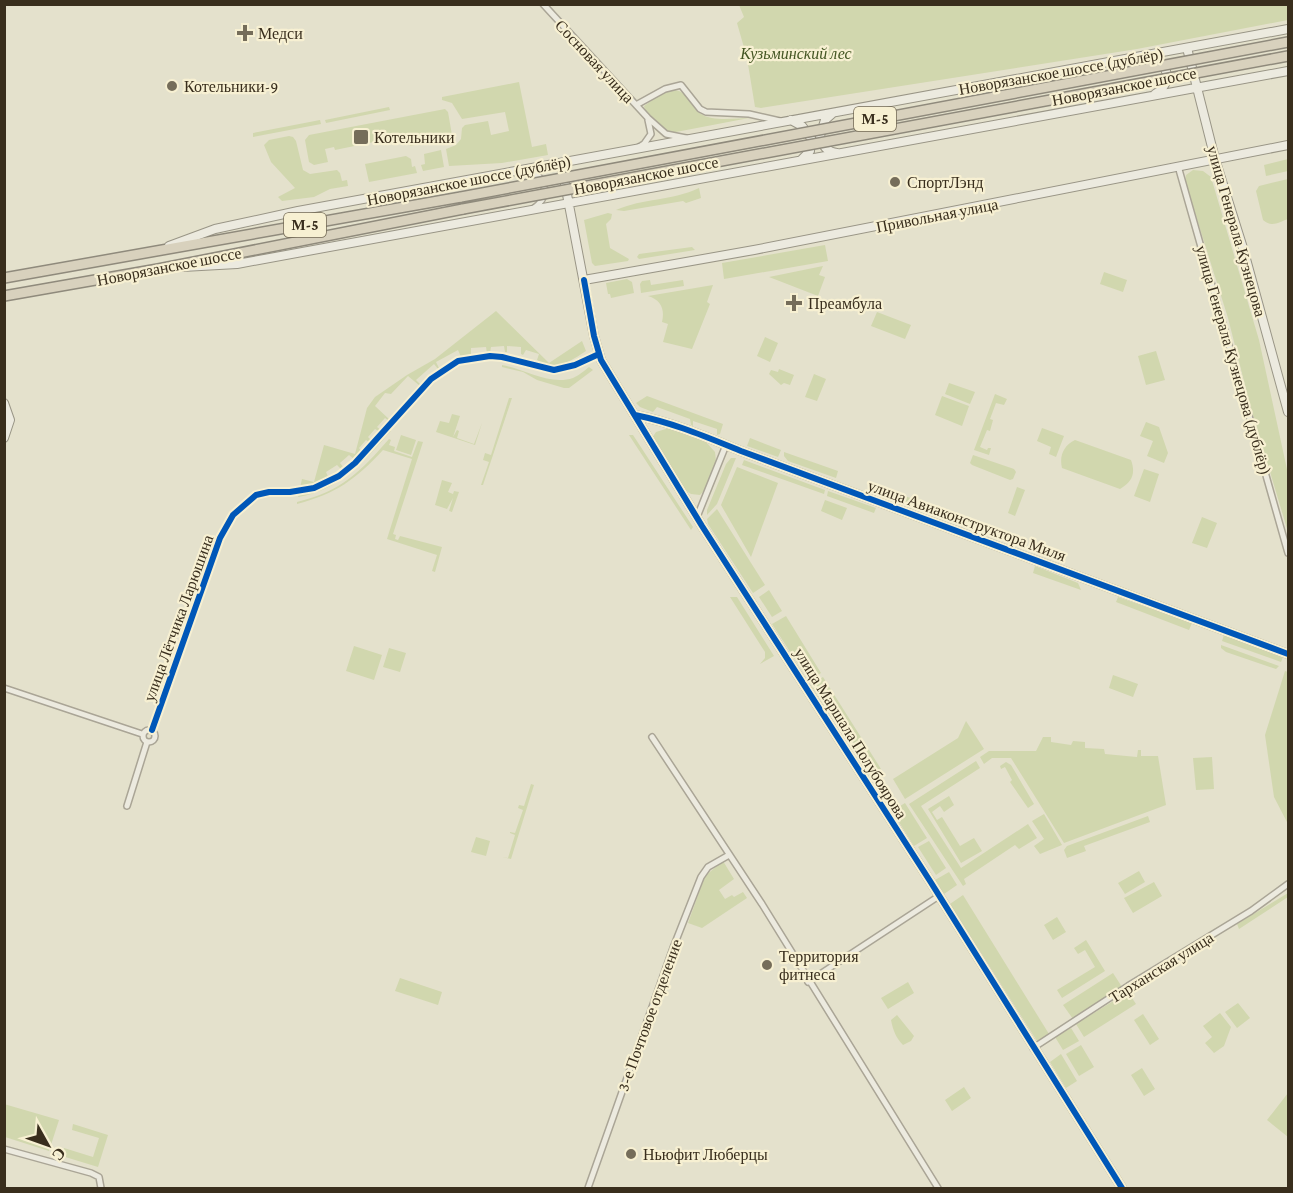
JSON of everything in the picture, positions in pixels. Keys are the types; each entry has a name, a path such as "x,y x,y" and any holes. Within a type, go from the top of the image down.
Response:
{"highway":[{"name":"Новорязанское шоссе","path":"4,278 461,197 1288,42"},
{"name":"Новорязанское шоссе","path":"4,296 1288,56"}],"main road":[{"name":"Новорязанское шоссе (дублёр)","path":"149,253 215,229 298,211 1288,29"},
{"name":"улица Генерала Кузнецова","path":"1187,48 1215,159 1243,248 1288,412"},
{"path":"1143,56 1160,60 1167,71 1168,78 1165,86 1152,97"},
{"path":"158,269 237,264 1288,71"},
{"path":"834,112 825,120 820,136 826,149 831,153 840,153"},
{"path":"791,120 802,126 811,138 810,151 806,157 798,161"},
{"name":"Привольная улица","path":"584,280 864,229 1288,145"},
{"name":"улица Маршала Полубоярова","path":"561,162 599,354 697,516 1122,1188"},
{"path":"4,404 10,420 4,438"},
{"name":"улица Авиаконструктора Миля","path":"635,415 667,422 1288,654"}],"street":[{"name":"Сосновая улица","path":"543,4 648,118 666,134 693,138"},
{"path":"636,105 664,89 681,85 700,109 706,112 748,114 782,121"},
{"name":"Сосновая улица","path":"639,147 651,134 648,118"},
{"name":"улица Генерала Кузнецова (дублёр)","path":"1178,166 1288,554"},
{"path":"522,169 536,174 544,184 544,197 537,206 530,210"},
{"name":"улица Лётчика Ларюшина","path":"127,806 147,742 152,741 154,737 152,730 220,538 233,515 248,500 256,495 269,492 290,492 314,488 339,476 355,463 431,379 458,361 490,356 502,357 554,370 575,365 599,354"},
{"path":"697,516 726,445"},
{"path":"4,688 142,734"},
{"path":"142,734 146,730 152,730"},
{"path":"142,734 143,739 147,742"},
{"path":"652,737 729,855 938,1188"},
{"name":"3-е Почтовое отделение","path":"588,1188 669,958 701,876 708,867 729,855"},
{"name":"Тарханская улица","path":"1033,1048 1128,986 1251,911 1288,884"},
{"path":"808,982 939,896"},
{"path":"4,1149 91,1173 99,1178 101,1188"}],"green space":[{"name":"Кузьминский лес","path":"1288,4 1288,20 1137,49 761,108 755,107 747,58 737,23 744,17 739,5"},
{"path":"519,82 532,147 546,144 548,155 502,163 449,166 446,149 456,145 461,139 462,128 465,125 488,121 491,135 509,131 505,112 462,119 452,103 442,100 442,97"},
{"path":"673,90 686,96 697,111 706,116 718,119 749,118 676,132 668,131 653,120 644,106 661,94"},
{"path":"389,107 390,110 326,123 325,120"},
{"path":"445,109 448,112 452,135 450,138 410,146 408,135 335,150 334,147 325,149 328,162 314,165 309,162 305,140 309,135"},
{"path":"320,120 321,124 253,137 253,133"},
{"path":"289,136 296,141 303,170 310,174 337,170 342,181 347,180 348,186 330,189 314,197 282,201 278,197 295,188 271,162 264,145 269,140"},
{"path":"441,150 444,167 423,171 421,165 425,164 424,154"},
{"path":"406,156 411,159 412,167 415,166 417,173 369,182 365,164"},
{"path":"1288,159 1288,171 1266,176 1264,165"},
{"path":"1193,170 1203,171 1211,177 1259,340 1288,474 1288,532 1250,405 1228,318 1185,181 1186,175"},
{"path":"1288,179 1288,219 1269,224 1263,220 1256,191 1259,186"},
{"path":"699,188 701,198 686,203 683,201 624,211 616,210 637,203 678,195"},
{"path":"608,213 612,214 606,224 610,248 629,259 595,266 592,263 584,220"},
{"path":"825,245 828,261 724,279 722,263"},
{"path":"692,247 695,250 639,259 637,257 639,254"},
{"path":"823,266 819,275 825,277 818,296 769,277"},
{"path":"1104,272 1127,280 1123,292 1100,284"},
{"path":"627,279 632,282 634,293 611,298 606,283"},
{"path":"650,280 651,285 683,280 684,286 641,293 642,281"},
{"path":"713,285 707,302 710,304 692,349 663,342 668,324 662,322 663,313 659,303 648,296"},
{"path":"496,311 549,363 582,341 586,351 568,362 550,365 537,360 539,354 526,350 523,355 521,354 521,347 507,346 507,352 505,352 504,346 491,347 490,353 487,353 486,347 471,348 471,354 461,357 458,350 436,362 438,369 434,364 416,380 420,386 408,376 391,394 385,393 375,406 390,420 385,418 377,427 381,430 380,432 375,429 368,437 372,441 370,443 366,440 359,448 362,452 354,459 349,455 340,463 344,468 342,470 337,465 326,472 329,479 300,488 302,479 314,482 324,445 355,454 367,408 375,397 407,375 435,359"},
{"path":"877,312 911,325 905,339 871,326"},
{"path":"765,337 778,343 770,362 757,356"},
{"path":"1156,351 1165,380 1146,385 1138,356"},
{"path":"502,365 555,380 573,378 589,367 593,370 569,388 564,388 537,380 523,372 502,367"},
{"path":"779,369 794,375 790,385 784,383 781,385 769,374 771,370 778,372"},
{"path":"814,374 826,379 817,401 805,397"},
{"path":"949,383 975,392 970,404 945,394"},
{"path":"995,394 1007,399 1004,405 996,403 990,419 993,420 990,431 987,430 980,447 987,450 991,448 989,455 974,450"},
{"path":"647,396 723,424 720,434 717,435 717,429 693,421 693,426 691,425 690,419 657,407 653,412 636,403"},
{"path":"942,396 969,406 962,426 935,415"},
{"path":"509,398 512,398 483,485 481,485 489,462 483,460 485,453 491,455"},
{"path":"452,414 460,416 453,437 457,430 459,431 457,438 474,444 482,423 475,445 436,432 440,421 449,423"},
{"path":"1146,422 1159,427 1168,453 1164,463 1147,456 1153,441 1140,436"},
{"path":"669,428 706,442 715,452 716,461 704,491 700,495 691,494 685,490 652,438 656,432"},
{"path":"1042,428 1064,436 1056,457 1049,454 1051,447 1037,441"},
{"path":"389,430 391,431 350,473 326,488 298,497 299,494 326,486 349,471"},
{"path":"401,435 416,440 411,455 396,450"},
{"path":"629,435 633,435 693,527 691,530"},
{"path":"750,438 781,450 778,457 747,446"},
{"path":"389,439 391,440 389,445 395,447 394,451 412,457 418,441 423,442 393,534 398,540 400,536 442,547 435,572 432,571 437,555 387,539 412,459 383,450 363,470 344,484 323,495 297,504 297,502 326,492 349,479"},
{"path":"1075,440 1131,460 1133,473 1130,480 1120,489 1062,468 1063,451"},
{"path":"784,452 838,471 836,478 788,461"},
{"path":"973,455 1014,469 1016,472 1013,479 1010,480 972,465 970,463"},
{"path":"731,458 736,458 717,504 707,515 726,464"},
{"path":"744,460 825,490 824,494 742,465"},
{"path":"737,467 778,483 751,557 721,505"},
{"path":"1144,469 1159,474 1150,502 1134,496"},
{"path":"442,480 452,483 448,492 453,494 454,491 459,492 452,512 449,511 453,498 447,509 435,505"},
{"path":"1017,487 1025,490 1015,516 1008,513"},
{"path":"828,491 876,508 874,513 827,496"},
{"path":"891,491 932,506 930,512 888,497"},
{"path":"825,500 847,508 842,520 821,511"},
{"path":"717,509 765,585 753,593 708,524 707,519"},
{"path":"943,509 1010,532 1011,539 1008,541 1007,536 999,533 999,537 996,532 963,520 964,524 961,523 959,519 946,514 946,518"},
{"path":"1202,517 1217,523 1207,548 1192,543"},
{"path":"1035,566 1078,583 1081,590 1033,573"},
{"path":"769,590 782,611 772,617 759,597"},
{"path":"730,597 737,597 774,656 760,664 765,658 765,652"},
{"path":"1118,597 1192,623 1189,630 1116,602"},
{"path":"786,616 821,673 809,681 772,624"},
{"path":"1224,635 1283,657 1281,662 1222,641"},
{"path":"1221,645 1279,666 1276,669 1226,652"},
{"path":"354,646 382,655 374,680 346,671"},
{"path":"389,648 406,653 400,672 383,667"},
{"path":"1285,671 1288,672 1288,824 1274,797 1265,735"},
{"path":"1113,675 1138,684 1133,697 1109,688"},
{"path":"823,677 881,769 870,776 870,770 858,750 855,753 856,747 842,723 838,727 811,685"},
{"path":"966,721 984,749 905,799 893,779 958,738"},
{"path":"1043,737 1051,737 1051,742 1071,745 1073,741 1085,742 1085,748 1104,749 1105,754 1137,757 1138,750 1141,750 1141,756 1158,756 1166,805 1064,843 1011,758 992,758 984,764 980,757 989,751 1036,751"},
{"path":"1212,757 1214,789 1196,790 1193,758"},
{"path":"976,761 980,768 921,806 961,868 1028,824 1037,838 1019,849 1015,845 964,879 966,884 963,886 909,804"},
{"path":"1006,762 1011,765 1034,804 1028,808 1010,782 1012,780 1005,767 1001,769 1000,766"},
{"path":"531,784 534,785 511,859 502,857 508,858 515,835 510,832 515,833 523,810 518,808 519,805 524,806"},
{"path":"949,796 954,805 944,812 940,806 932,812 937,820 942,817 960,846 974,838 982,851 961,863 928,809"},
{"path":"905,803 927,838 914,846 892,811"},
{"path":"1044,814 1062,845 1040,854 1034,846 1044,839 1032,821"},
{"path":"1148,816 1150,822 1084,846 1086,851 1067,858 1064,850 1067,846"},
{"path":"476,837 490,841 486,856 471,852"},
{"path":"929,841 946,868 936,875 918,847"},
{"path":"723,861 734,879 719,890 725,899 743,892 747,898 702,928 688,923 705,876"},
{"path":"1139,871 1145,882 1125,894 1118,883"},
{"path":"949,872 957,885 944,894 935,880"},
{"path":"1154,882 1162,896 1133,913 1124,898"},
{"path":"1288,893 1288,897 1239,929 1237,924"},
{"path":"963,895 1049,1034 1037,1041 950,904"},
{"path":"1057,917 1066,932 1053,940 1044,925"},
{"path":"1086,940 1105,971 1062,998 1057,990 1095,967 1085,950 1078,954 1074,948"},
{"path":"1113,973 1122,987 1073,1019 1063,1005"},
{"path":"400,978 442,992 438,1005 395,991"},
{"path":"908,982 914,993 888,1009 881,998"},
{"path":"1128,992 1136,1004 1084,1037 1076,1024"},
{"path":"1238,1003 1250,1018 1237,1028 1225,1012"},
{"path":"1220,1013 1231,1027 1224,1046 1214,1053 1205,1043 1212,1037 1203,1026"},
{"path":"1143,1014 1159,1039 1150,1045 1134,1020"},
{"path":"897,1015 914,1036 911,1041 903,1045 895,1034 891,1020"},
{"path":"1071,1028 1079,1041 1063,1050 1055,1037"},
{"path":"1081,1045 1094,1067 1079,1076 1066,1054"},
{"path":"1061,1054 1077,1081 1066,1088 1050,1062"},
{"path":"1142,1068 1155,1089 1144,1096 1131,1075"},
{"path":"964,1087 971,1098 952,1111 945,1100"},
{"path":"1288,1093 1288,1137 1267,1120"},
{"path":"4,1104 59,1120 49,1151 5,1137"},
{"path":"73,1124 108,1135 98,1167 62,1156 64,1148 93,1157 99,1138 72,1130"}],"cycle path":[{"path":"584,280 594,336 601,360 702,526 930,881 1122,1188"},
{"path":"152,730 220,538 233,515 256,495 314,488 339,476 355,463 431,379 458,361 490,356 502,357 554,370 575,365 599,354"},
{"path":"635,415 689,430 1288,654"}],"place":[{"name":"Медси","path":"245,33"},
{"name":"Котельники-9","path":"172,86"},
{"name":"Котельники","path":"361,137"},
{"name":"СпортЛэнд","path":"895,182"},
{"name":"Преамбула","path":"794,303"},
{"name":"Территория фитнеса","path":"767,965"},
{"name":"Ньюфит Люберцы","path":"631,1154"}]}
